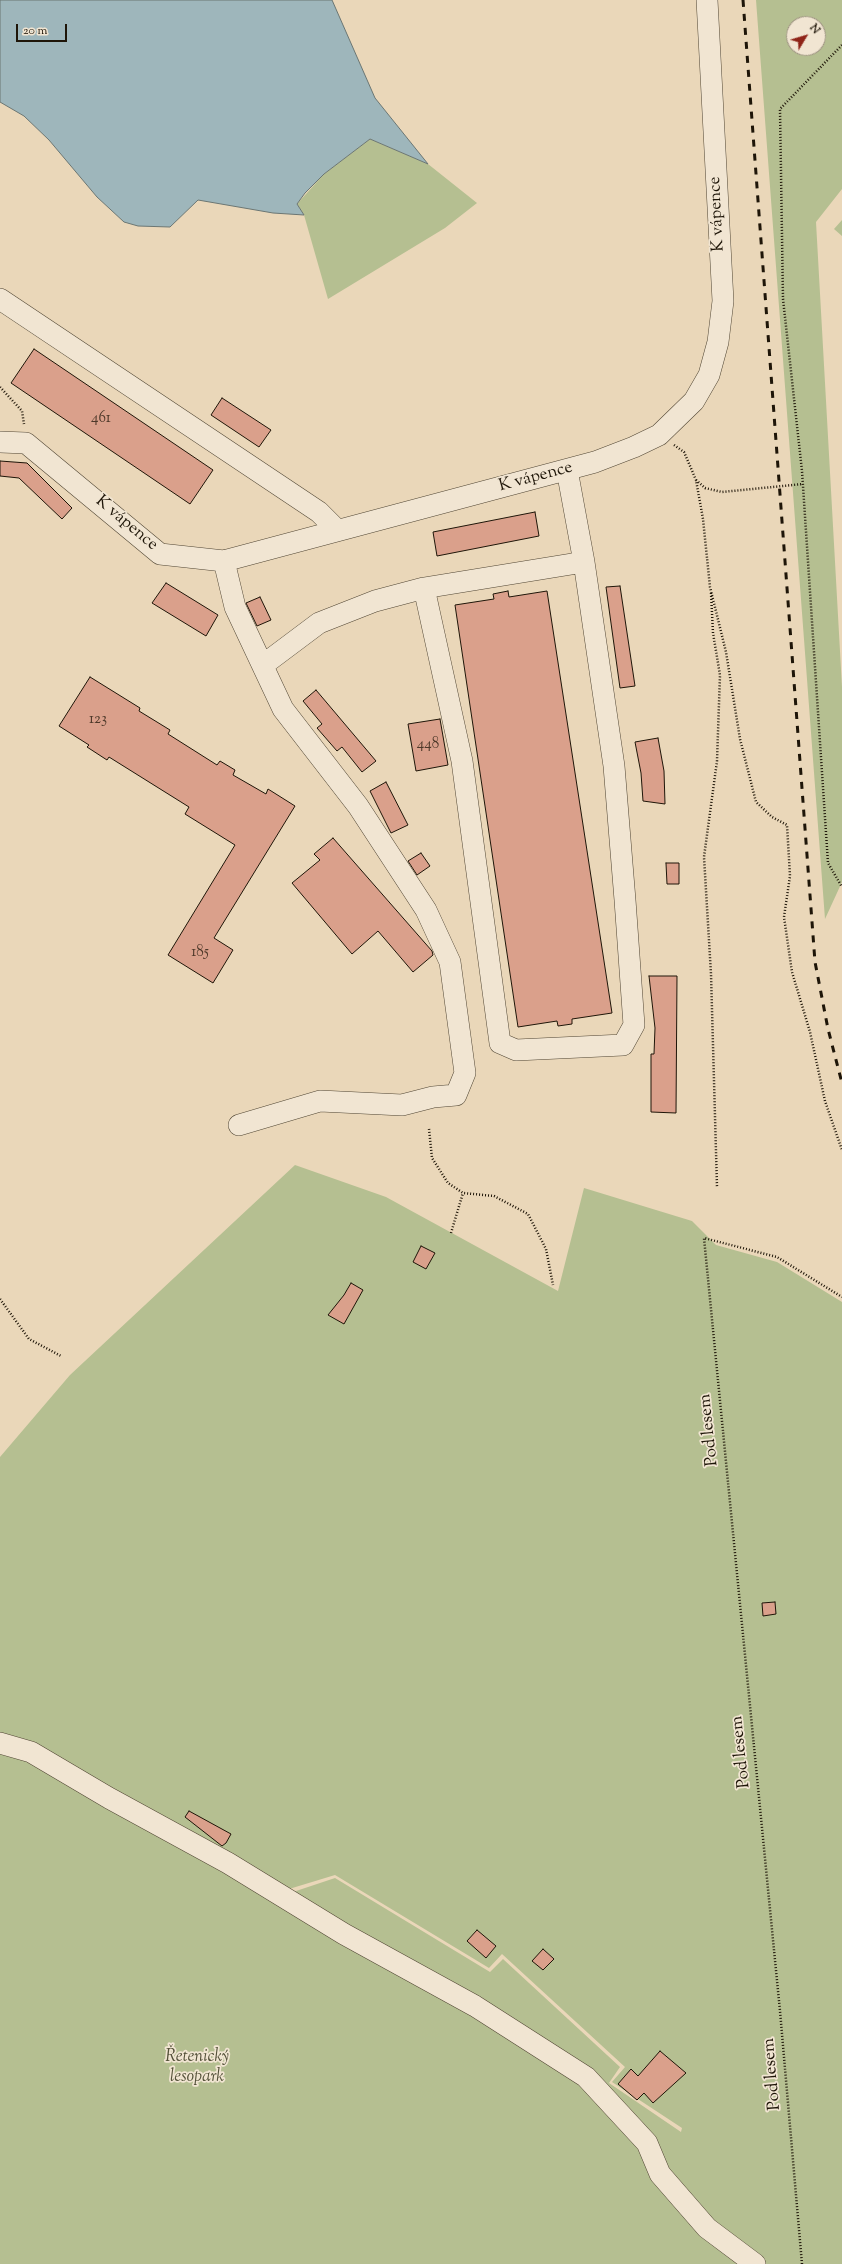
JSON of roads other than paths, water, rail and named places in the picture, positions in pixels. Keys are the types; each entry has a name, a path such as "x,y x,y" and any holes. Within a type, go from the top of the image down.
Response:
{"street":[{"name":"K vápence","path":"0,442 26,443 160,554 224,561 595,462 634,447 659,435 694,401 709,374 718,342 722,301 707,0"},
{"path":"0,299 319,512 337,530"},
{"path":"424,588 462,761 500,1043 516,1050 623,1045 634,1025 614,766 584,562 567,470"},
{"path":"224,561 235,608 283,710 358,806 426,910 450,962 465,1073 456,1095 433,1097 402,1105 320,1100 239,1125"},
{"path":"263,665 319,623 374,601 424,588 584,562"},
{"path":"0,1743 31,1752 109,1798 228,1863 344,1934 475,2006 586,2077 647,2143 660,2174 707,2228 755,2264"}],"water":[{"path":"0,0 332,0 375,98 428,164 370,139 324,174 305,193 297,204 304,215 273,213 198,200 170,227 138,226 124,222 97,197 49,140 24,116 0,102"}],"railway":[{"path":"743,0 815,962 828,1029 842,1083"}],"park label":[{"name":"Řetenický lesopark","path":"197,2068"}]}
